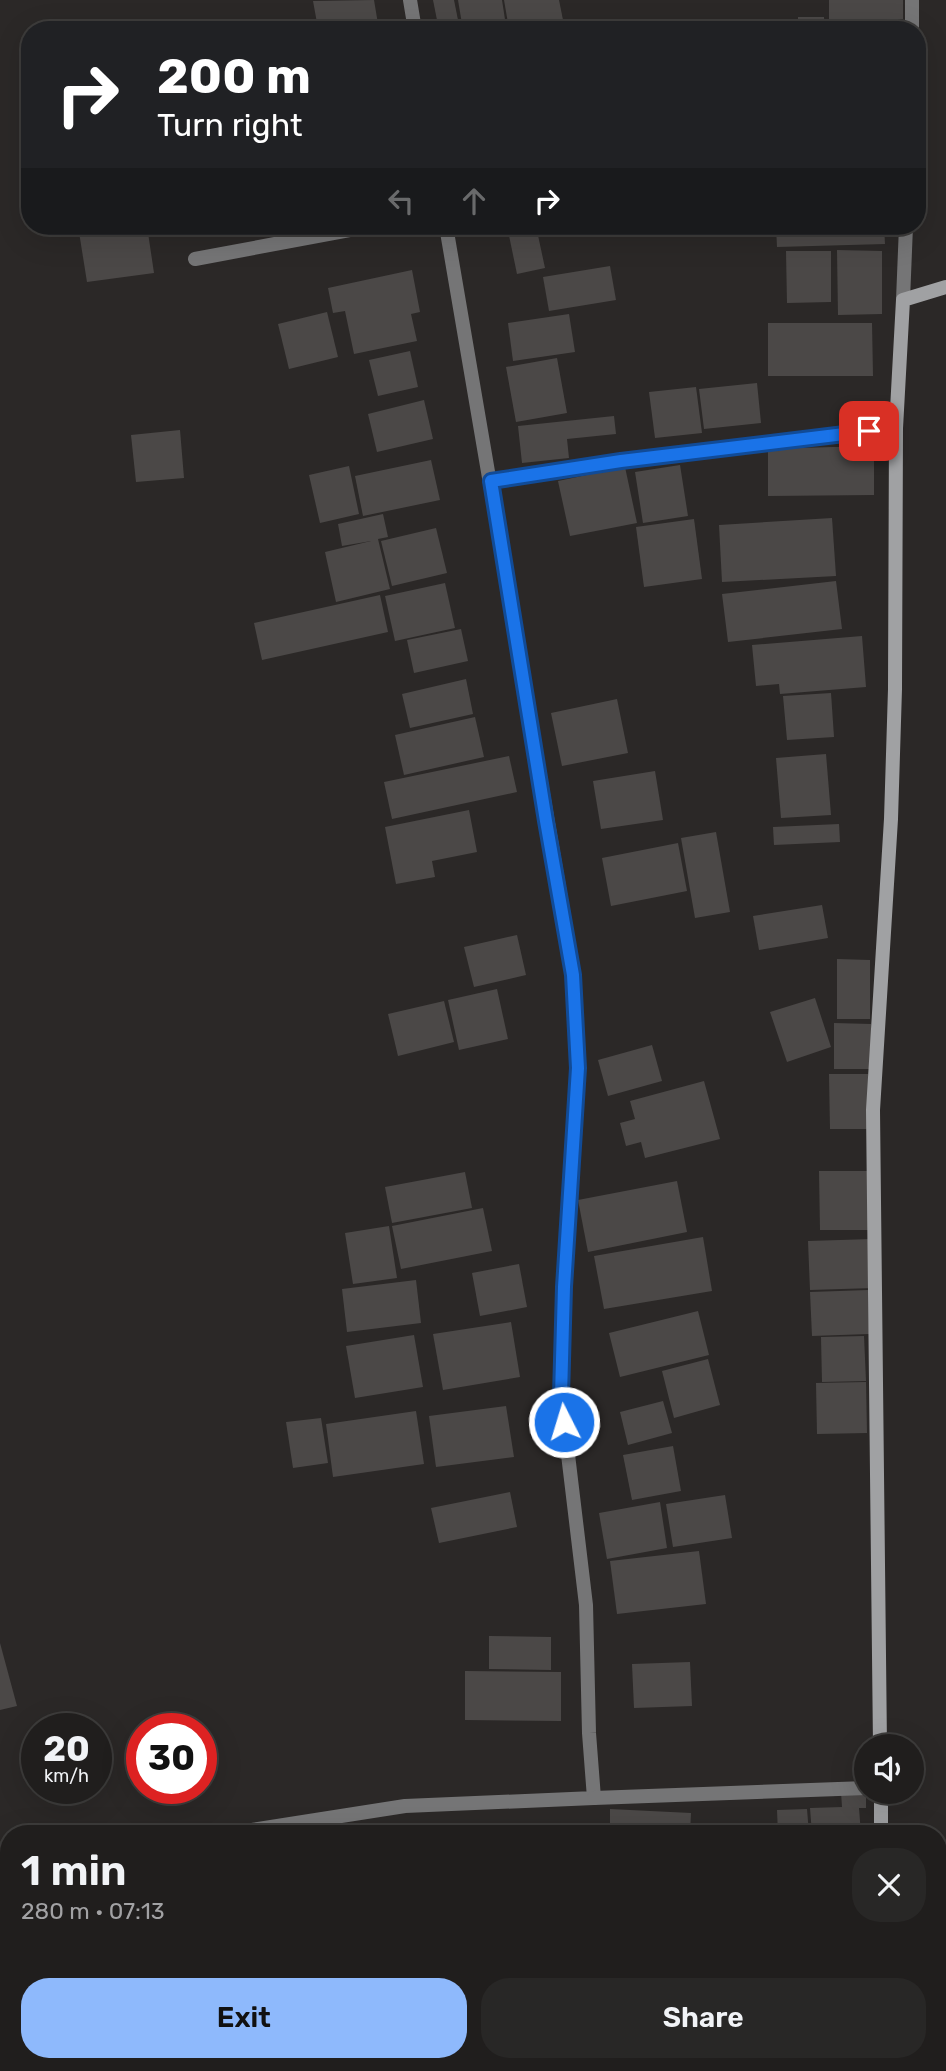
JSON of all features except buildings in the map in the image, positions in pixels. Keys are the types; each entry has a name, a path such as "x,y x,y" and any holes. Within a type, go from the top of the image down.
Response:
{"main road":[{"path":"880,1734 873,1110 891,819 895,689 896,428 903,300 946,287"},
{"path":"881,1804 881,1825"}],"street":[{"path":"410,0 414,21"},
{"path":"912,0 912,21"},
{"path":"195,260 324,235"},
{"path":"448,235 573,975 578,1068 564,1287 561,1396 586,1605 589,1732 594,1798"},
{"path":"903,300 906,235"},
{"path":"491,481 621,461 896,428"},
{"path":"284,1825 405,1806 854,1788"}],"route":[{"path":"564,1422 561,1396 564,1287 578,1068 573,975 491,481 621,461 869,431"}]}
